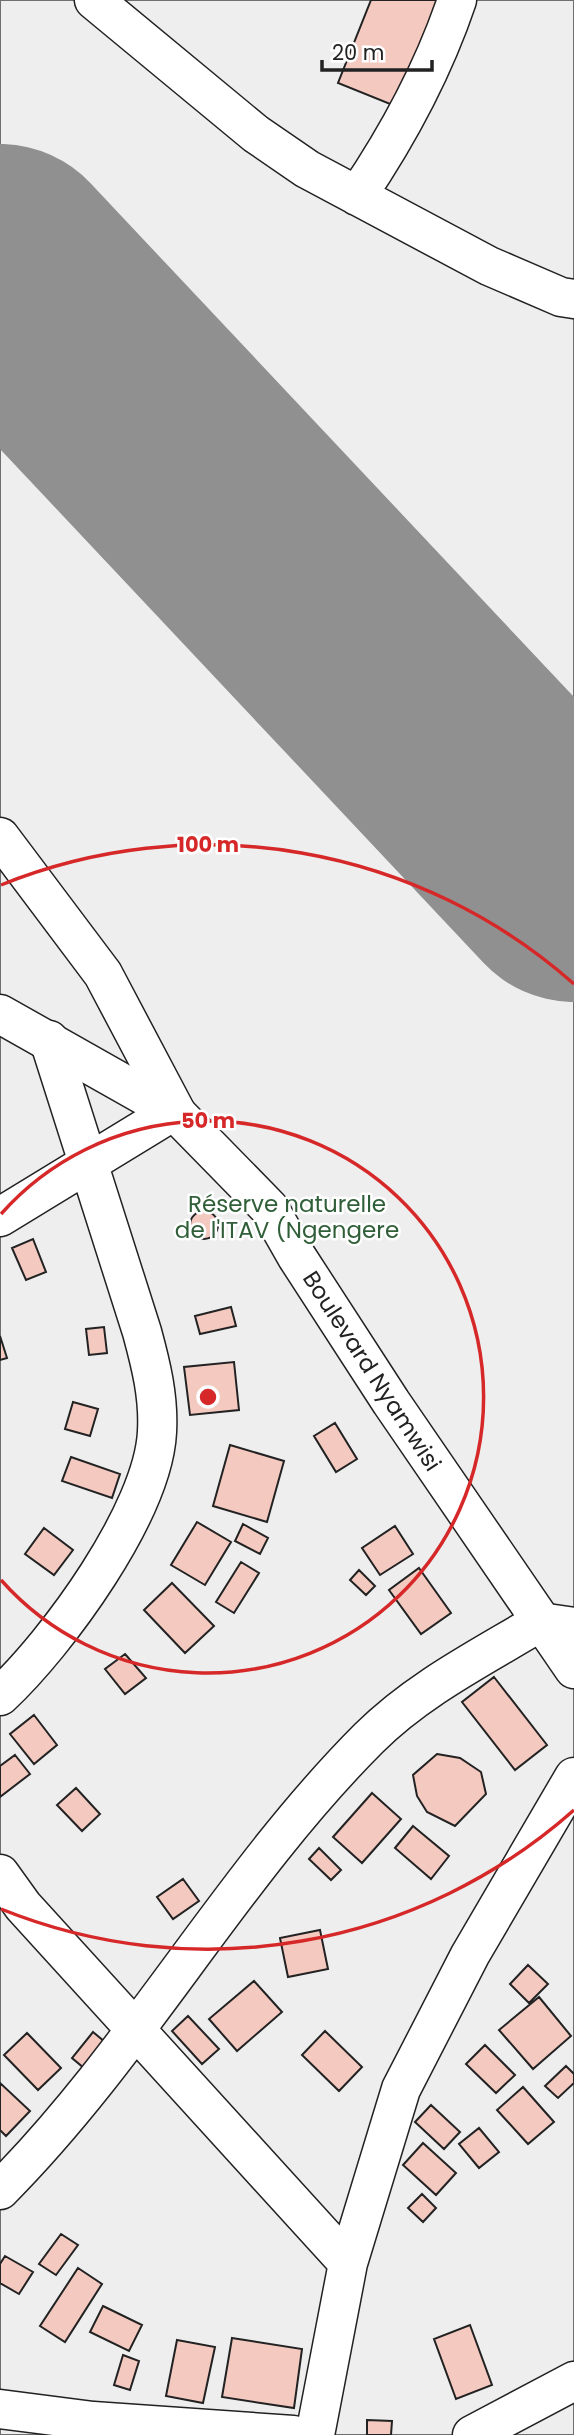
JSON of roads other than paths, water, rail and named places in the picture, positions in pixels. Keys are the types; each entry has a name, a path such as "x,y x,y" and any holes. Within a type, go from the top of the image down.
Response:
{"street":[{"path":"94,0 256,134 307,170 489,266 561,297 574,299"},
{"path":"357,196 396,138 442,46 457,0"},
{"path":"0,836 103,974 174,1113 0,1217"},
{"name":"Boulevard Nyamwisi","path":"0,1014 130,1085 174,1113 270,1208 297,1257 391,1402 557,1625 574,1669"},
{"path":"0,1696 20,1677 82,1599 136,1511 157,1434 155,1381 50,1040"},
{"path":"0,2190 101,2078 292,1823 370,1736 436,1685 557,1625"},
{"path":"315,2435 348,2263 401,2089 470,1955 574,1777"},
{"path":"0,1874 23,1906 348,2263"},
{"path":"472,2435 574,2381"},
{"path":"0,2409 93,2421 293,2435"}],"park label":[{"name":"Réserve naturelle de l'ITAV (Ngengere","path":"287,1217"}]}
